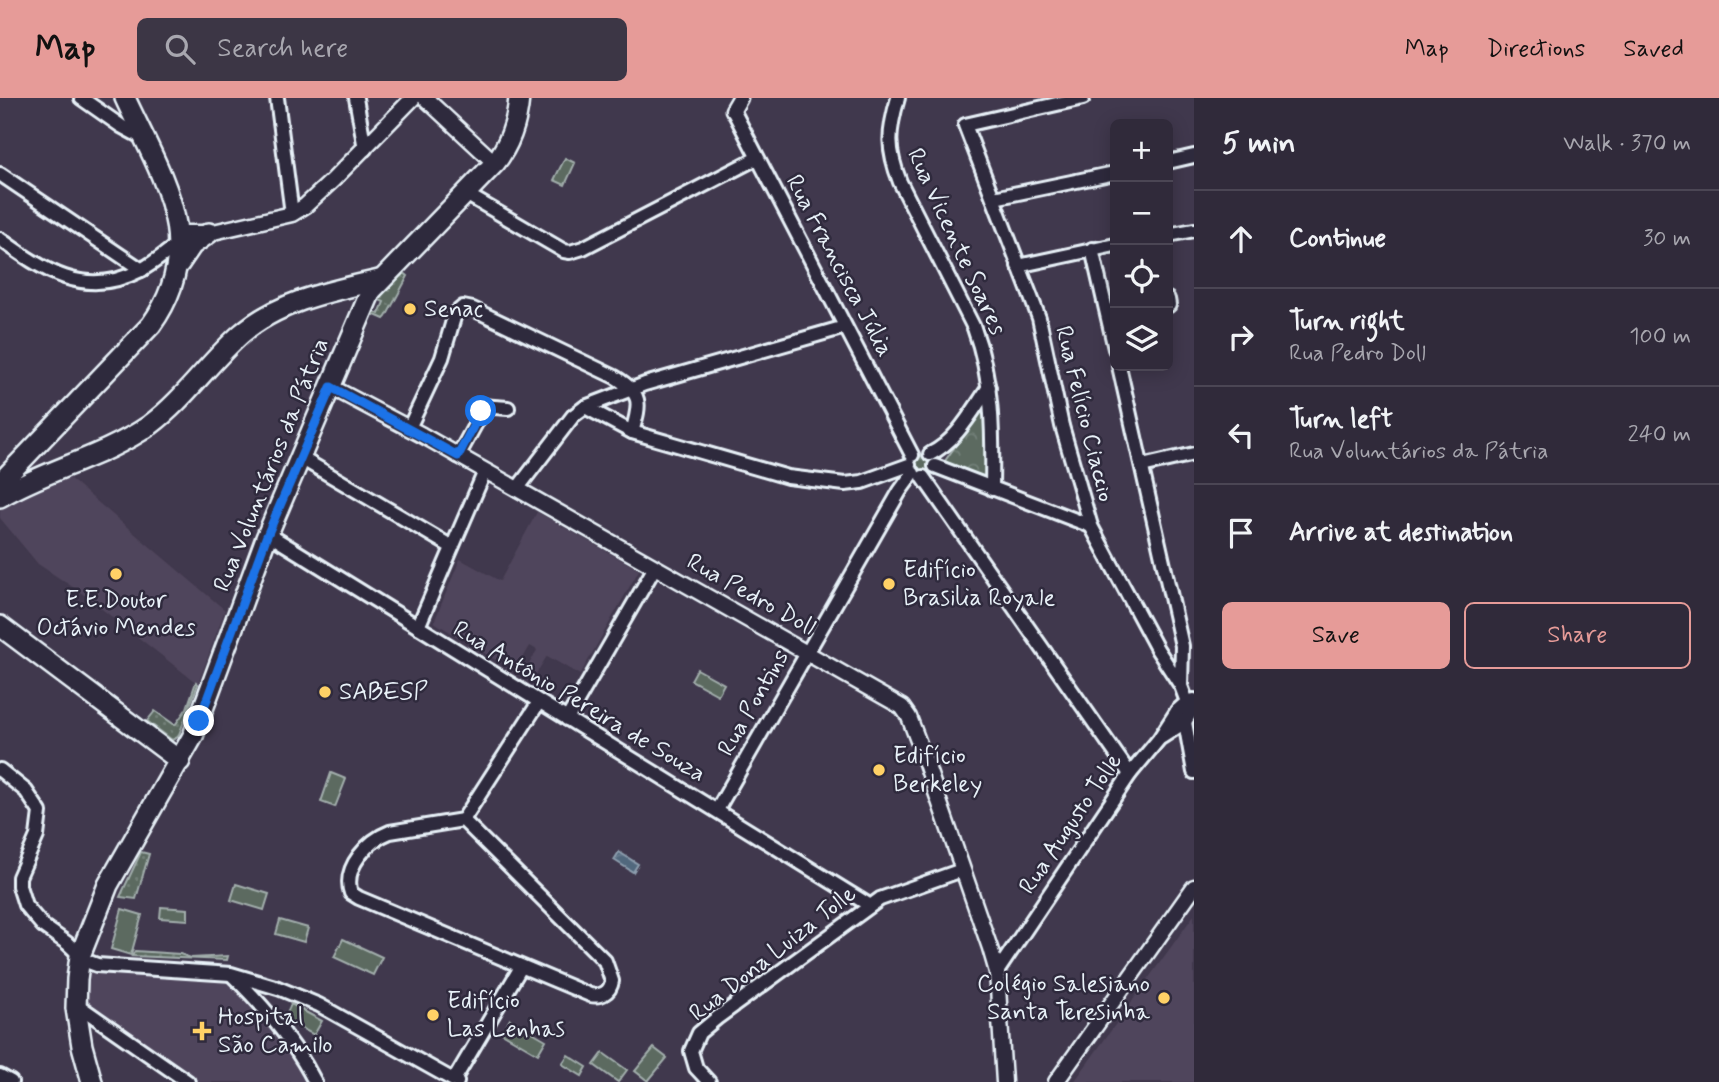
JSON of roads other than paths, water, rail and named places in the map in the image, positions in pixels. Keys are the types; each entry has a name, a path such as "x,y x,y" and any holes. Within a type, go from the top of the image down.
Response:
{"main road":[{"path":"0,484 151,325 168,299 176,279 179,238 170,200 125,98"},
{"name":"Rua Voluntários da Pátria","path":"92,1082 82,1046 76,1004 80,956 108,885 180,761 199,721 268,534 371,290 495,163 505,150 515,123 519,98"},
{"path":"178,264 192,245 209,233"},
{"path":"0,497 129,439 169,408 233,341 255,323 285,306 379,280"},
{"path":"325,294 345,303 358,319"},
{"path":"0,626 180,761"}],"street":[{"path":"81,98 145,139"},
{"path":"277,98 292,214"},
{"path":"356,98 365,149"},
{"path":"0,239 50,273 90,282 112,281 142,270 179,238 292,214 316,197 413,98"},
{"path":"425,98 495,163"},
{"name":"Rua Vicente Soares","path":"898,98 889,141 892,161 974,328 982,350 989,387 993,443 992,489"},
{"name":"Rua Felício Ciaccio","path":"1083,98 965,125 1040,318 1062,426 1091,526 1157,649 1181,686 1188,705 1185,722"},
{"name":"Rua Francisca Júlia","path":"734,102 757,158 914,467 1130,774"},
{"path":"1173,161 1194,156"},
{"path":"466,194 570,252 593,243 757,158"},
{"path":"0,174 142,270"},
{"path":"994,198 1110,174"},
{"path":"1173,234 1194,230"},
{"path":"1018,266 1110,246"},
{"path":"1093,249 1110,326"},
{"path":"409,428 442,358 455,314 463,307 493,317 615,377 633,389 639,405 632,432"},
{"path":"517,489 573,416 586,407 633,389 845,327"},
{"path":"1120,371 1182,646 1181,686"},
{"name":"Rua Pedro Doll","path":"331,387 409,428 902,707 913,727 997,972"},
{"path":"586,407 632,432 788,477 822,483 862,482 914,467 932,472 932,460 953,438 989,387"},
{"path":"458,456 481,414 481,406 508,408"},
{"path":"914,467 923,451 932,460 992,489 1091,526"},
{"path":"1142,466 1194,454"},
{"path":"301,458 452,547"},
{"name":"Rua Pontins","path":"717,810 914,467"},
{"path":"418,627 485,471"},
{"name":"Rua Antônio Pereira de Souza","path":"268,534 869,905"},
{"path":"567,719 655,567"},
{"path":"463,821 605,961 612,981 611,987 601,995 590,995 351,893 349,880 358,858 365,848 381,836 390,832 463,821 539,702"},
{"name":"Rua Augusto Tolle","path":"997,972 1130,774 1188,705"},
{"path":"1185,722 1194,772"},
{"name":"Rua Augusto Tolle","path":"1159,740 1185,722"},
{"path":"0,770 26,791 40,812 37,836 19,877 21,897 43,926 80,956 97,965 231,974 278,988 319,1006 456,1081 522,967"},
{"name":"Rua Dona Luiza Tolle","path":"709,1082 695,1068 691,1059 693,1043 699,1033 717,1017 869,905 962,870"},
{"path":"1056,1082 1194,887"},
{"name":"Rua Augusto Tolle","path":"991,950 1011,947 1023,935"},
{"path":"997,972 1003,1082"},
{"path":"231,974 290,1040 315,1082"},
{"path":"262,1006 278,988"},
{"path":"76,1004 188,1082"},
{"path":"0,1076 11,1082"}],"water":[{"path":"619,852 638,864 633,872 614,860"}],"place":[{"name":"Senac","path":"410,309"},
{"name":"E.E.Doutor Octávio Mendes","path":"116,574"},
{"name":"Edifício Brasilia Royale","path":"889,584"},
{"name":"SABESP","path":"325,692"},
{"name":"Edifício Berkeley","path":"879,770"},
{"name":"Colégio Salesiano Santa Teresinha","path":"1164,998"},
{"name":"Edifício Las Lenhas","path":"433,1015"},
{"name":"Hospital São Camilo","path":"202,1031"}]}
